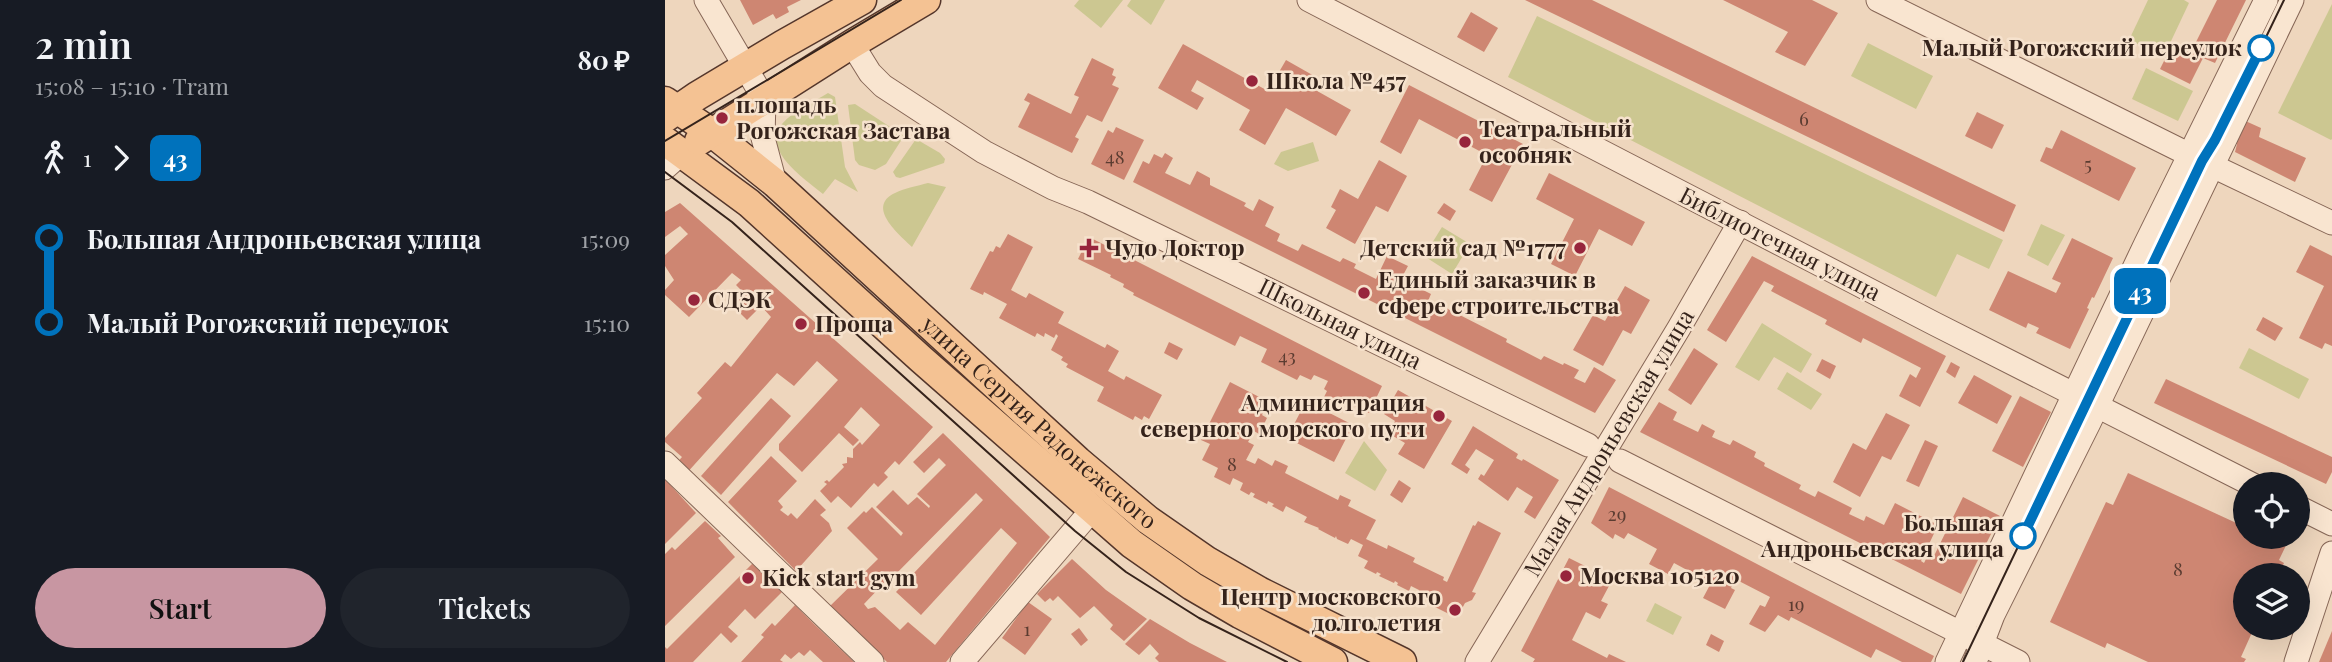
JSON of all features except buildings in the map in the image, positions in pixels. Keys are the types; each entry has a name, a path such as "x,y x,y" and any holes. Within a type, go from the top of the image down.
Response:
{"main road":[{"path":"669,109 862,0"},
{"path":"671,154 926,0"},
{"name":"улица Сергия Радонежского","path":"669,109 711,132 775,183 1078,461 1148,520 1183,545 1259,591 1402,662"},
{"name":"улица Сергия Радонежского","path":"671,154 749,203 1091,511 1132,544 1168,570 1240,614 1333,662"}],"street":[{"path":"706,0 764,99 763,138 775,183"},
{"name":"Библиотечная улица","path":"1309,0 2233,475"},
{"path":"1878,0 2332,223"},
{"path":"1947,662 2266,0"},
{"path":"1979,653 1993,615 2097,407 2292,0"},
{"name":"Школьная улица","path":"852,44 870,73 883,86 984,152 1053,188 1089,202 1588,445"},
{"name":"Малая Андроньевская улица","path":"1477,662 1740,222"},
{"path":"1620,461 1961,633 1979,653 2018,662"},
{"path":"665,463 872,662"},
{"path":"962,662 1091,511"},
{"path":"2310,513 2332,524"},
{"path":"1168,570 1161,560 1163,551 1170,544 1183,545"},
{"path":"2296,662 2332,553"}],"shaded area":[{"path":"1079,0 1123,0 1101,28 1074,6"},
{"path":"1131,0 1165,0 1151,25 1127,6"},
{"path":"2148,0 2184,0 2189,3 2164,56 2129,40"},
{"path":"2332,4 2332,139 2331,140 2278,113"},
{"path":"1537,16 2003,240 1989,269 1957,254 1936,297 1508,77"},
{"path":"1868,43 1933,76 1916,109 1851,76"},
{"path":"2146,68 2193,91 2178,121 2132,99"},
{"path":"828,93 835,97 845,167 858,192 835,179 823,194 788,164 777,144 777,134 787,119"},
{"path":"855,104 904,136 886,164 875,170 859,165 855,160 848,105"},
{"path":"916,139 940,153 945,159 944,163 896,177 893,172"},
{"path":"1313,142 1319,161 1288,171 1274,164 1281,152"},
{"path":"928,183 946,187 912,247 888,221 883,206 895,193"},
{"path":"2041,224 2065,235 2048,266 2027,255"},
{"path":"1442,227 1470,244 1452,274 1424,256"},
{"path":"1762,323 1812,354 1801,373 1774,357 1759,381 1735,367"},
{"path":"2249,348 2309,379 2299,399 2239,368"},
{"path":"1787,372 1822,394 1811,410 1777,389"},
{"path":"1364,441 1387,470 1375,491 1345,473"},
{"path":"1655,603 1682,617 1673,635 1646,621"}],"tram line":[{"path":"665,141 901,0"},
{"path":"1963,662 2202,161 2216,140 2284,0"},
{"name":"43","path":"2023,536 2202,161 2261,48"},
{"path":"665,172 732,222 1075,531 1126,572 1199,618 1287,662"}],"place":[{"name":"Малый Рогожский переулок","path":"2261,48"},
{"name":"Школа №457","path":"1252,81"},
{"name":"площадь Рогожская Застава","path":"722,118"},
{"name":"Театральный особняк","path":"1465,142"},
{"name":"Чудо Доктор","path":"1089,248"},
{"name":"Детский сад №1777","path":"1580,248"},
{"name":"Единый заказчик в сфере строительства","path":"1364,293"},
{"name":"СДЭК","path":"694,300"},
{"name":"Проща","path":"801,324"},
{"name":"Администрация северного морского пути","path":"1439,416"},
{"name":"Большая Андроньевская улица","path":"2023,536"},
{"name":"Москва 105120","path":"1566,576"},
{"name":"Kick start gym","path":"748,578"},
{"name":"Центр московского долголетия","path":"1455,610"}]}
